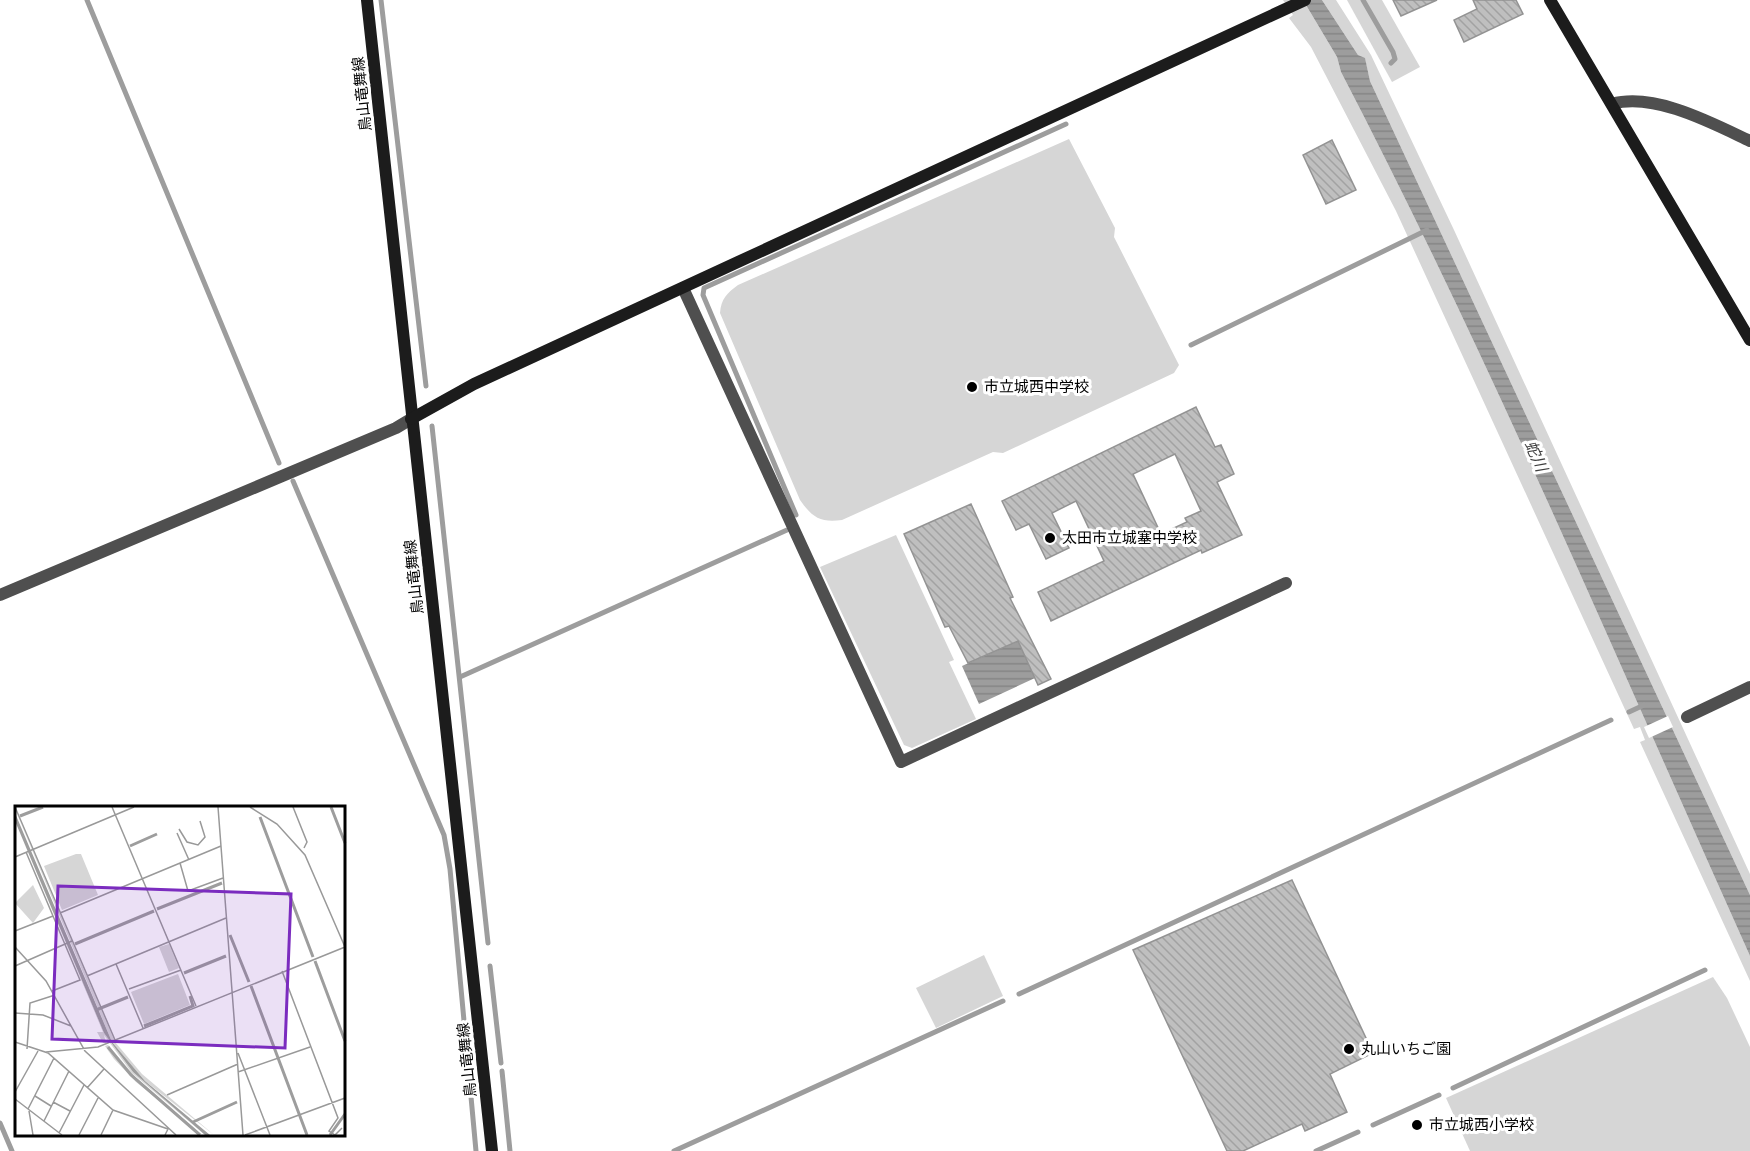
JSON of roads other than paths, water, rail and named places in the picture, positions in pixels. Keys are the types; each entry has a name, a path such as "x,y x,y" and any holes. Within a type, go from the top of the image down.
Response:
{"street":[{"name":"鳥山竜舞線","path":"367,0 492,1151"},
{"path":"0,595 396,429 474,384 1305,0"},
{"path":"1550,0 1749,335"},
{"path":"1612,104 1627,100 1680,111 1707,120 1750,141"},
{"path":"683,288 901,762 1286,583"},
{"path":"1687,717 1750,687"}],"water":[{"name":"蛇川","path":"1303,0 1322,0 1358,55 1365,58 1370,81 1750,895 1750,956 1501,400 1341,72 1337,57"},
{"path":"1018,641 1035,678 979,704 962,666"}],"waterway":[{"path":"87,0 279,463"},
{"path":"381,0 426,386"},
{"path":"1363,0 1393,52 1395,59 1391,63"},
{"path":"796,515 703,295 704,288 1066,124"},
{"path":"1191,345 1427,230"},
{"path":"432,426 488,943"},
{"path":"293,481 444,835 450,869 476,1151"},
{"path":"460,677 787,530"},
{"path":"1629,712 1644,705"},
{"path":"1019,994 1611,720"},
{"path":"490,966 501,1063"},
{"path":"1453,1088 1705,970"},
{"path":"674,1151 1003,1001"},
{"path":"502,1071 510,1151"},
{"path":"1373,1125 1439,1095"},
{"path":"0,1123 12,1151"},
{"path":"1316,1151 1358,1132"}],"place":[{"name":"市立城西中学校","path":"972,387"},
{"name":"太田市立城塞中学校","path":"1050,538"},
{"name":"丸山いちご園","path":"1349,1049"},
{"name":"市立城西小学校","path":"1417,1125"}]}
